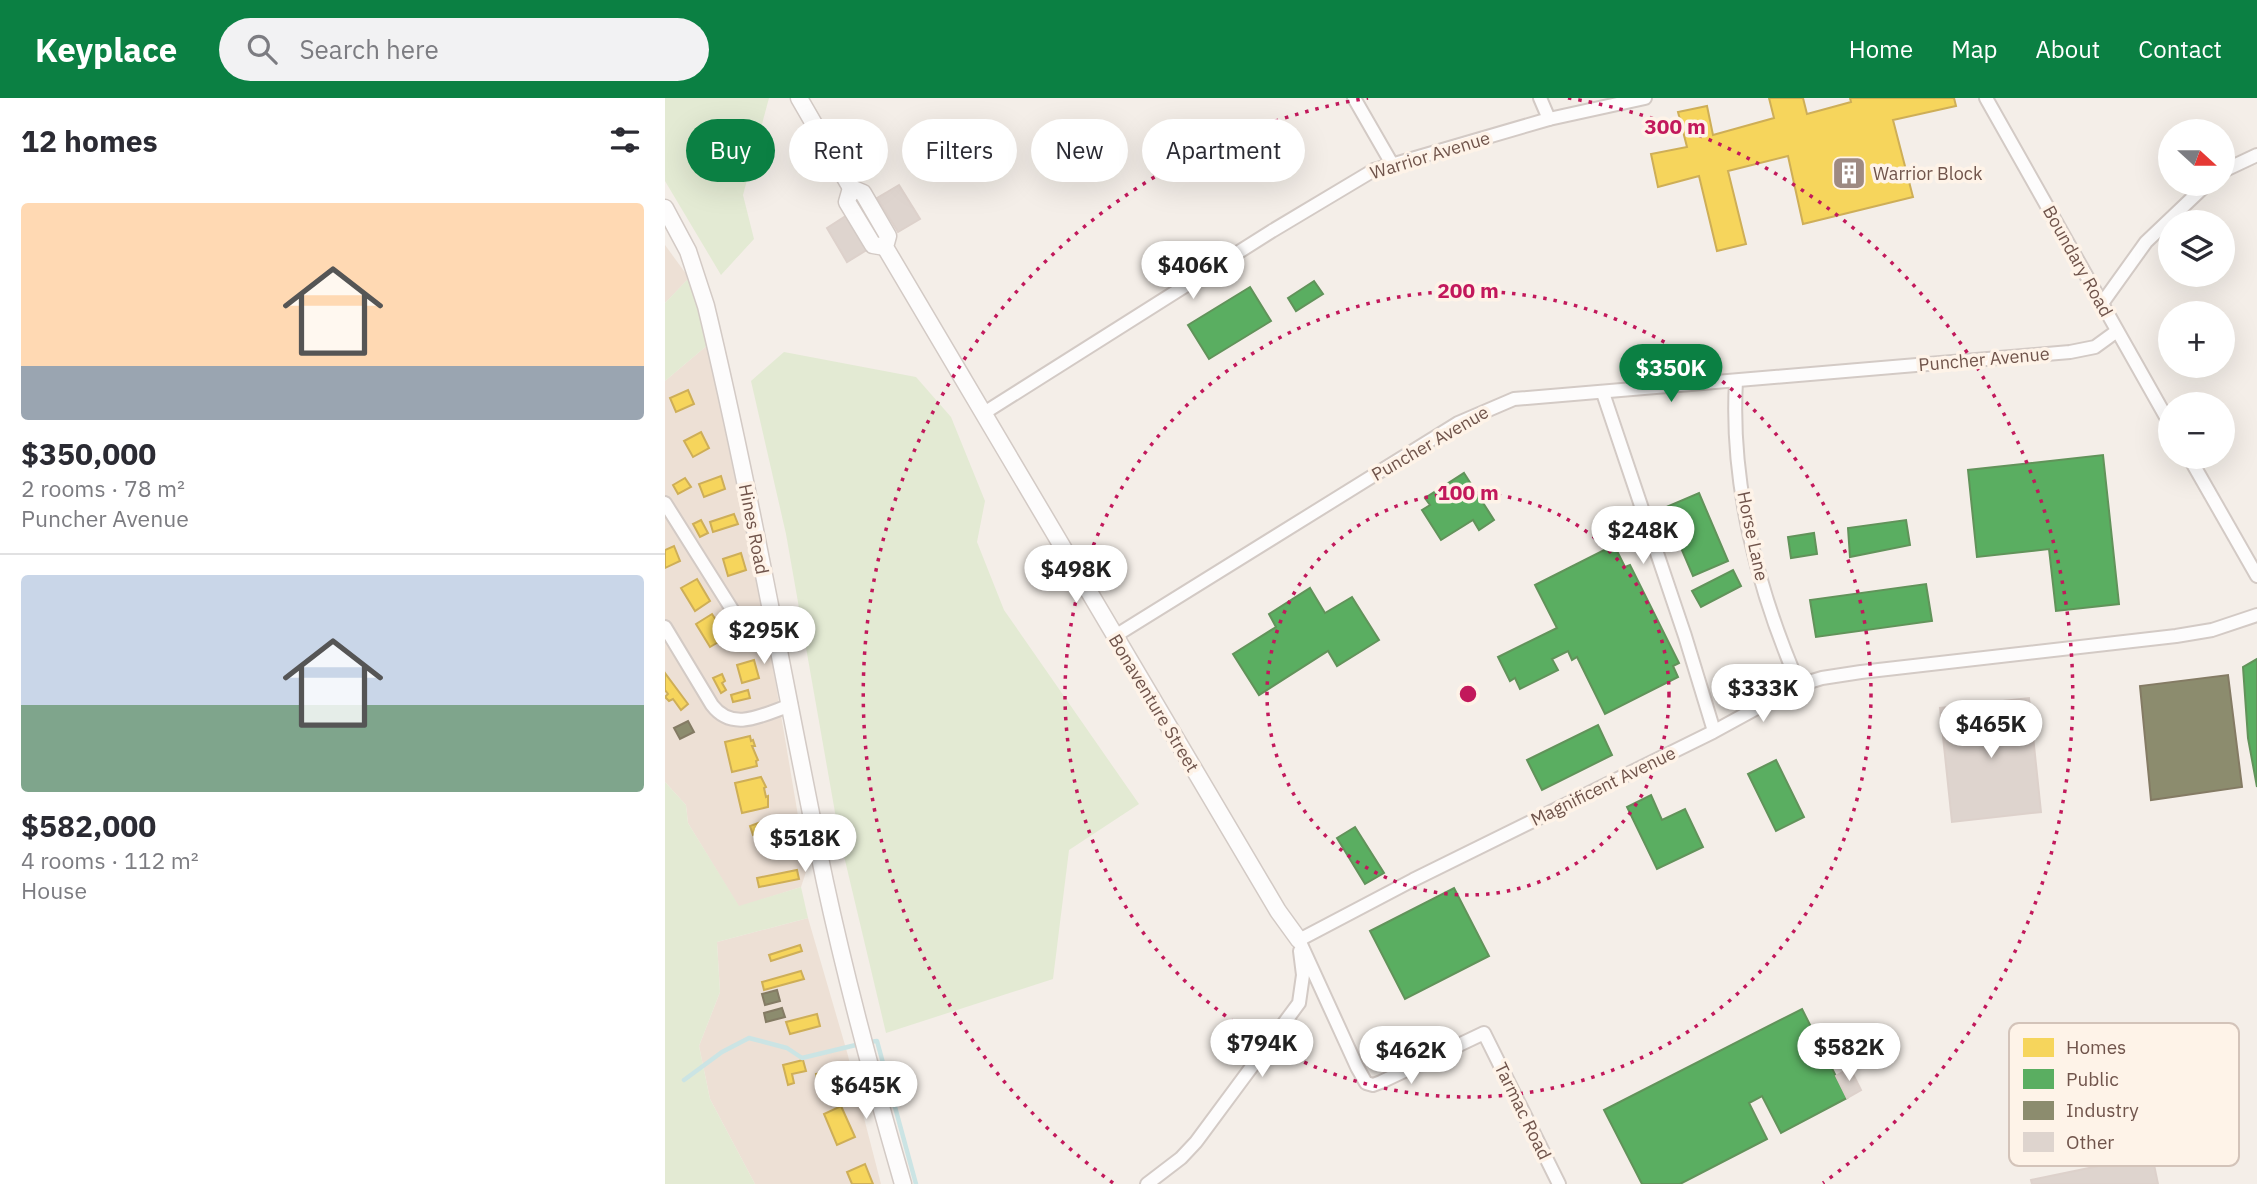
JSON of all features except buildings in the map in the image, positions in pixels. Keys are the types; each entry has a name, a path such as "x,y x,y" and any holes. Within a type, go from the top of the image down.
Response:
{"street":[{"name":"Bonaventure Street","path":"799,98 851,188 863,193 870,204 888,236 885,247 1278,911 1299,940"},
{"path":"1354,98 1392,163"},
{"path":"1541,98 1549,119"},
{"name":"Warrior Avenue","path":"984,413 1362,176 1392,163 1549,119 1646,98"},
{"name":"Boundary Road","path":"1986,98 2158,403"},
{"path":"2235,165 2257,155"},
{"path":"2103,302 2146,242 2194,196"},
{"name":"Hines Road","path":"665,208 688,251 706,306 826,882 862,1041 903,1184"},
{"name":"Puncher Avenue","path":"1115,636 1470,416 1514,399 2070,352 2095,347 2117,331"},
{"name":"Horse Lane","path":"1736,381 1738,452 1751,538 1774,621 1800,685"},
{"path":"1603,393 1714,731"},
{"path":"2196,469 2257,576"},
{"path":"665,503 738,619 748,623 772,619"},
{"name":"Magnificent Avenue","path":"1299,940 1811,681 1861,672 2176,636 2212,630 2257,615"},
{"path":"665,627 712,705 722,716 743,721 791,705"},
{"path":"1147,1184 1181,1158 1196,1142 1299,1003 1303,975 1299,940"},
{"name":"Tarmac Road","path":"1299,940 1366,1083 1373,1085 1381,1082 1484,1033 1559,1184"}],"shaded area":[{"path":"665,245 689,278 665,303"},
{"path":"710,343 720,406 766,626 807,869 801,887 739,907 688,823 686,805 665,782 665,381"},
{"path":"808,918 847,1052 881,1184 755,1184 710,1099 699,1046 720,992 717,942"}],"green space":[{"path":"665,98 769,98 763,119 686,119 686,182 746,182 743,195 754,239 721,275 665,181"},
{"path":"689,278 710,343 665,381 665,303"},
{"path":"784,352 916,377 951,417 985,501 977,542 1004,610 1139,804 1069,850 1053,979 886,1033 839,835 786,534 751,381"},
{"path":"665,782 686,805 688,823 739,906 801,887 808,918 717,942 720,992 699,1046 710,1099 755,1184 665,1184"}],"waterway":[{"path":"684,1080 722,1052 749,1038 787,1048 802,1058 860,1044"},
{"path":"869,1042 877,1041 916,1184"}],"place":[{"name":"Warrior Block","path":"1849,173"}]}
